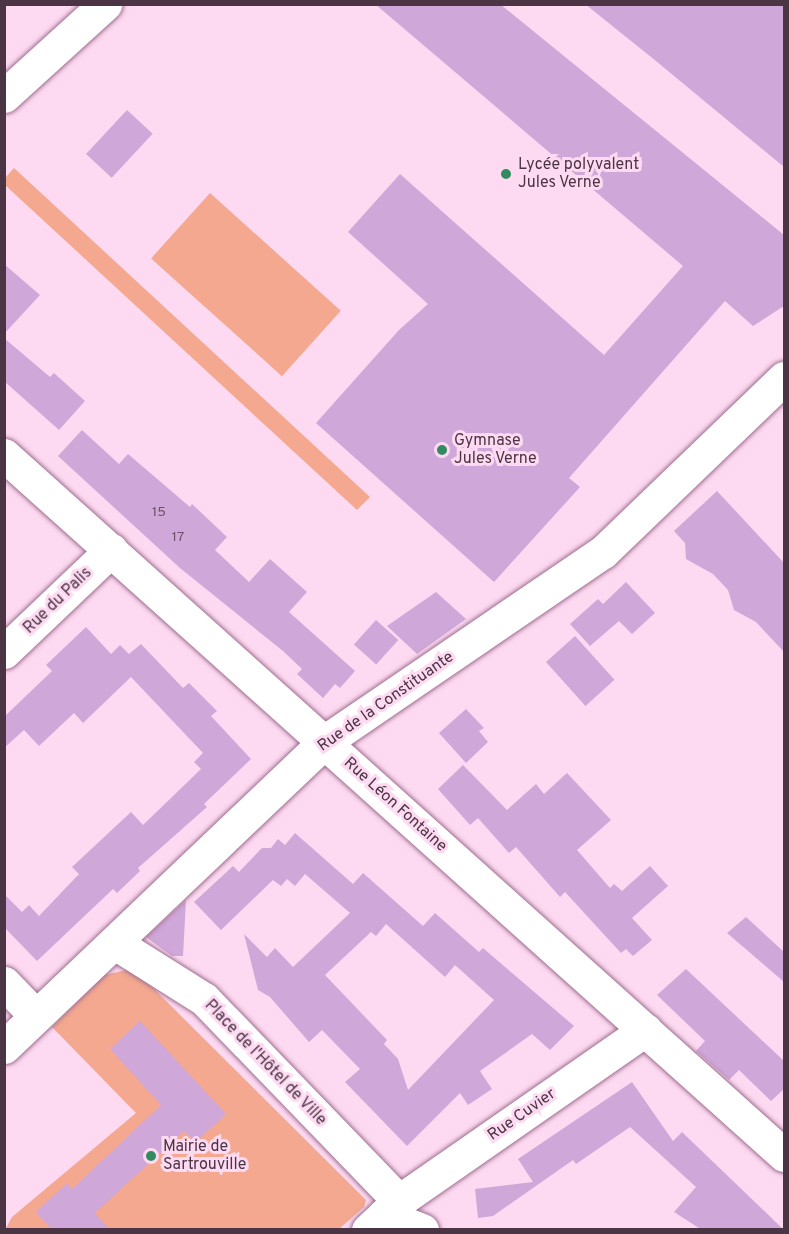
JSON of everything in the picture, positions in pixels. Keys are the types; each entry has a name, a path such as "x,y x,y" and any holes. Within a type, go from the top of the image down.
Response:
{"street":[{"path":"4,96 105,4"},
{"name":"Rue de la Constituante","path":"4,1047 324,741 603,552 784,378"},
{"name":"Rue Léon Fontaine","path":"4,455 784,1155"},
{"name":"Rue du Palis","path":"4,652 111,550"},
{"name":"Place de l'Hôtel de Ville","path":"115,943 204,999 384,1215"},
{"path":"4,983 36,1016"},
{"name":"Rue Cuvier","path":"384,1215 645,1030"},
{"path":"384,1215 422,1230"}],"shaded area":[{"path":"14,168 370,497 357,510 5,185 5,178"},
{"path":"210,193 341,311 282,376 151,258"},
{"path":"127,970 144,979 366,1200 364,1207 339,1229 5,1230 12,1217 136,1113 52,1027 104,975"}],"building":[{"path":"375,4 500,4 784,235 784,306 753,326 725,301 569,478 580,487 494,582 316,423 399,330 428,304 348,232 400,174 604,355 683,266"},
{"path":"585,4 784,4 784,167 656,61"},
{"path":"127,110 153,134 112,178 86,154"},
{"path":"4,264 40,295 4,334"},
{"path":"4,338 50,377 54,373 85,401 59,430 4,381"},
{"path":"82,430 119,464 128,454 190,507 192,504 227,537 215,550 249,582 270,559 307,592 289,612 355,671 340,688 335,684 323,698 297,674 302,669 283,651 180,568 58,456"},
{"path":"717,491 784,563 784,652 756,622 734,610 728,590 713,574 686,559 685,543 674,531"},
{"path":"626,582 655,613 632,634 619,621 590,646 570,624 598,599 603,604"},
{"path":"436,592 466,619 417,654 387,626"},
{"path":"376,620 398,640 376,665 354,645"},
{"path":"86,627 111,654 120,645 129,654 141,644 183,688 189,683 217,711 211,716 251,759 204,804 207,807 138,868 140,871 117,893 113,889 37,961 4,927 4,894 22,912 29,905 39,916 79,874 72,867 131,812 143,825 201,769 194,762 203,753 131,677 83,723 74,713 39,746 24,730 4,748 4,717 52,671 46,665"},
{"path":"575,636 614,680 585,706 546,662"},
{"path":"466,709 484,728 479,731 488,742 466,763 439,733"},
{"path":"463,765 507,810 536,784 544,794 567,773 611,820 577,850 610,888 614,884 622,891 650,866 668,886 632,918 652,940 633,956 626,949 621,953 565,892 560,897 516,847 509,853 478,818 470,825 438,789"},
{"path":"295,833 353,884 363,873 423,926 435,913 479,952 483,948 574,1026 550,1050 532,1034 480,1071 492,1089 468,1105 460,1093 407,1146 345,1082 360,1069 322,1030 309,1042 270,997 258,990 244,934 267,957 275,948 293,967 350,913 305,874 295,886 287,879 281,886 273,880 221,930 194,902 233,866 239,872 262,848 271,848 278,839 285,845","holes":["386,924 445,977 455,965 494,1000 408,1090 398,1059 384,1044 387,1040 325,975 371,932 376,936"]},
{"path":"186,900 183,956 172,956 146,937"},
{"path":"746,917 784,952 784,982 727,933"},
{"path":"686,969 784,1061 784,1089 771,1101 739,1070 729,1080 696,1051 705,1041 657,995"},
{"path":"140,1021 226,1114 196,1142 184,1131 95,1213 110,1230 52,1230 36,1212 67,1183 72,1189 161,1105 110,1049"},
{"path":"632,1082 673,1141 682,1132 784,1230 702,1230 674,1212 696,1187 630,1127 576,1164 573,1160 493,1216 478,1218 475,1189 533,1182 518,1159"}],"place":[{"name":"Lycée polyvalent Jules Verne","path":"506,174"},
{"name":"Gymnase Jules Verne","path":"442,450"},
{"name":"Mairie de Sartrouville","path":"151,1156"}]}
